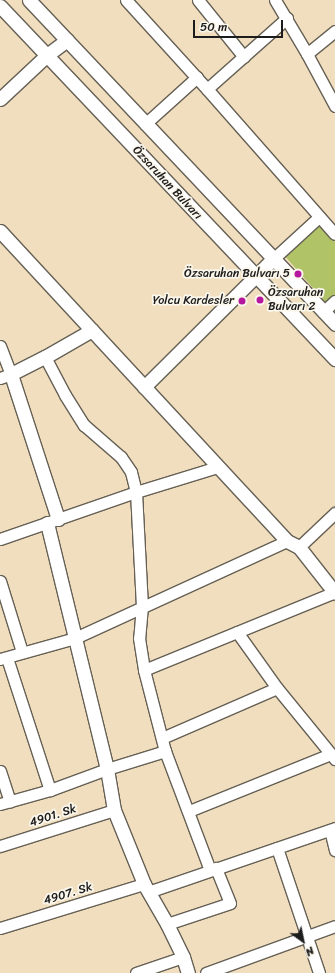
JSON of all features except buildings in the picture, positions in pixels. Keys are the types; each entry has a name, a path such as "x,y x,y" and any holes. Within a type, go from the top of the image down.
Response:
{"street":[{"name":"Özsaruhan Bulvarı","path":"29,0 272,260 335,324"},
{"path":"126,0 197,77 335,234"},
{"path":"198,0 244,57"},
{"path":"275,0 287,18 335,106"},
{"name":"Özsaruhan Bulvarı","path":"0,6 335,359"},
{"path":"207,89 287,18"},
{"path":"306,54 335,31"},
{"path":"0,99 47,55 67,40"},
{"path":"145,124 197,77"},
{"path":"144,387 255,276 319,217"},
{"path":"0,231 287,541 299,547 335,593 144,670"},
{"path":"324,312 335,301"},
{"path":"6,376 45,357 92,330"},
{"path":"0,346 6,376 53,521 75,638 107,769 114,810 146,888 167,924 188,973"},
{"path":"45,357 65,395 84,425 121,457 131,472 136,492 142,606 139,638 144,670 165,751 188,811 213,869 230,903 167,924"},
{"path":"0,539 136,492 218,467"},
{"path":"299,547 335,513"},
{"path":"50,790 4,658 75,638 142,606 287,541"},
{"path":"0,581 22,652"},
{"path":"188,811 333,756 276,688 237,632"},
{"path":"162,738 276,688"},
{"path":"0,772 5,803 50,790 107,769 165,751"},
{"name":"4901. Sk","path":"0,846 114,810"},
{"path":"332,829 335,850"},
{"name":"4907. Sk","path":"0,928 213,869 332,829"},
{"path":"277,848 319,973"},
{"path":"206,973 335,926"},
{"path":"136,973 182,957"}],"green space":[{"path":"319,223 335,242 335,295 327,304 284,255"}],"place":[{"name":"Özsaruhan Bulvarı 5","path":"298,274"},
{"name":"Özsaruhan Bulvarı 2","path":"260,300"},
{"name":"Yolcu Kardesler","path":"242,301"}]}
